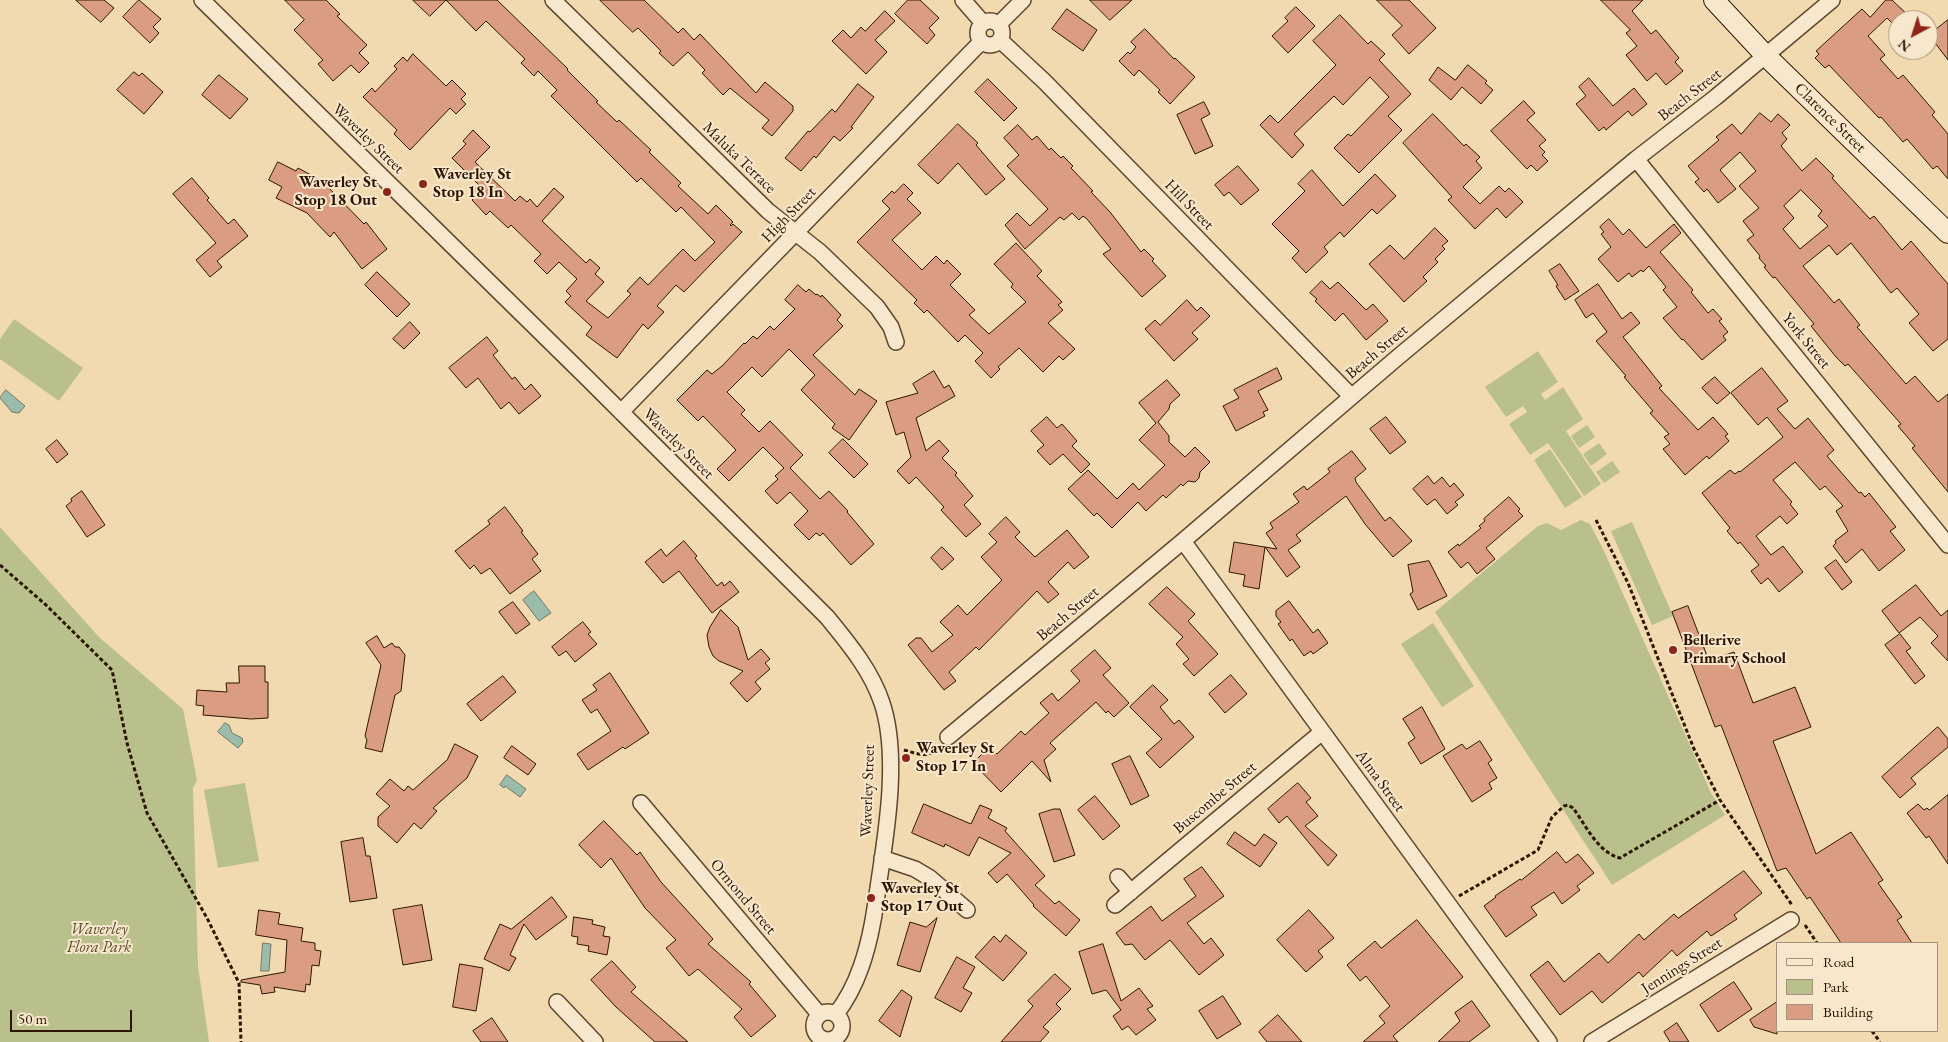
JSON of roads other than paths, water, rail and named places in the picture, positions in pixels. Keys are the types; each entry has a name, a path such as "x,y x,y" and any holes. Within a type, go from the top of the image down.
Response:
{"main road":[{"name":"Clarence Street","path":"1714,0 1766,56 1948,233"}],"street":[{"name":"Waverley Street","path":"202,0 827,617 858,654 874,682 883,705 889,746 890,777 882,858 867,949 855,982 836,1014"},
{"name":"Maluka Terrace","path":"553,0 768,212 820,252 877,307 892,327 896,342"},
{"path":"963,0 983,23"},
{"path":"999,24 1023,0"},
{"name":"Beach Street","path":"948,737 1183,541 1351,396 1636,159 1766,56 1832,0"},
{"path":"990,21 999,24 1002,32 1000,40 993,46 985,45 981,42 977,32 983,23 990,21"},
{"name":"Hill Street","path":"1000,40 1045,82 1351,396"},
{"name":"High Street","path":"621,412 981,42"},
{"name":"York Street","path":"1636,159 1948,545"},
{"name":"Alma Street","path":"1183,541 1549,1042"},
{"name":"Buscombe Street","path":"1115,905 1322,732"},
{"name":"Ormond Street","path":"641,803 819,1014"},
{"path":"882,858 915,869 930,878 966,910"},
{"path":"1118,877 1131,892"},
{"name":"Jennings Street","path":"1592,1042 1796,916"},
{"path":"557,1002 595,1042"},
{"path":"825,1012 836,1014 841,1020 842,1030 839,1040 817,1040 813,1024 819,1014 825,1012"}],"place":[{"name":"Waverley St Stop 18 In","path":"423,184"},
{"name":"Waverley St Stop 18 Out","path":"387,192"},
{"name":"Bellerive Primary School","path":"1673,650"},
{"name":"Waverley St Stop 17 In","path":"906,758"},
{"name":"Waverley St Stop 17 Out","path":"871,898"}],"park label":[{"name":"Waverley Flora Park","path":"99,939"}]}
